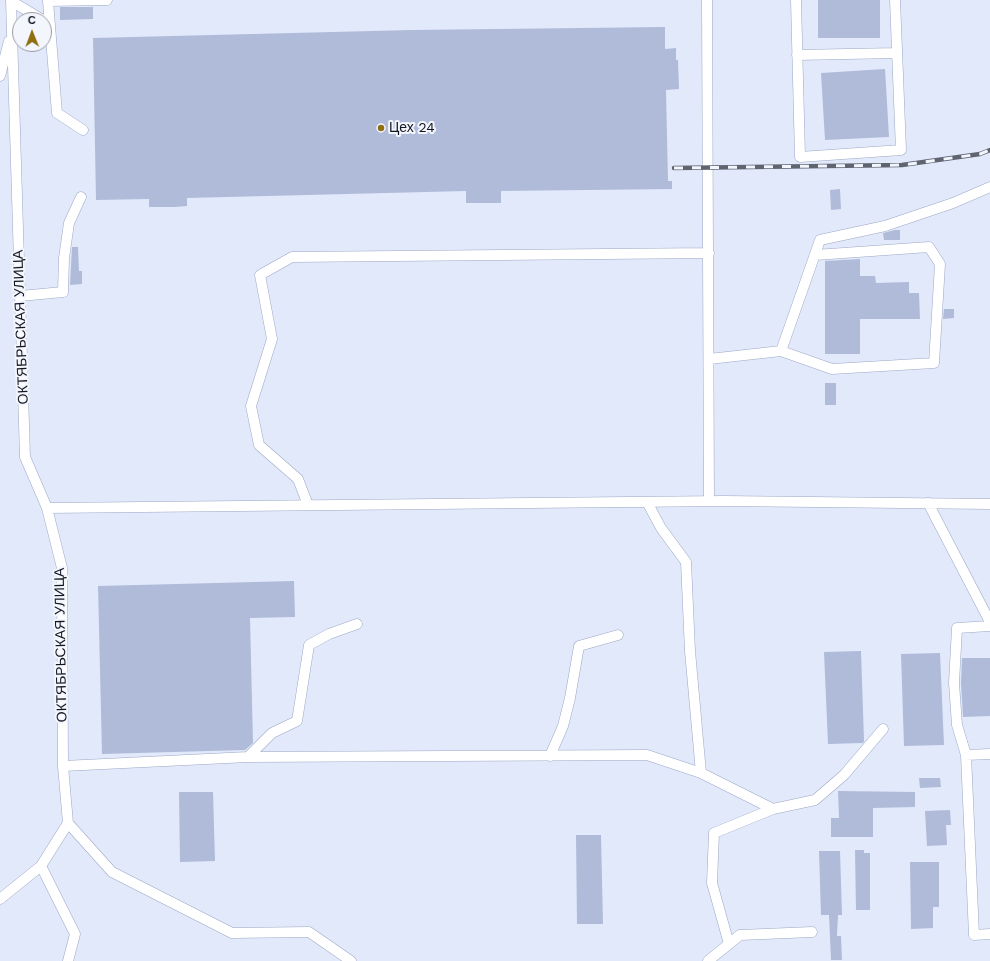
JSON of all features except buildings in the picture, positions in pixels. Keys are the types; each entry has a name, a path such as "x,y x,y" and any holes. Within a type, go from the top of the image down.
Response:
{"street":[{"path":"11,0 30,12"},
{"name":"ОКТЯБРЬСКАЯ УЛИЦА","path":"11,0 12,28"},
{"path":"47,12 48,1 106,0"},
{"path":"707,0 709,501"},
{"path":"796,0 800,157 901,150 895,0"},
{"path":"0,76 12,28"},
{"name":"ОКТЯБРЬСКАЯ УЛИЦА","path":"13,52 25,457 47,508 62,568 63,766 68,823"},
{"path":"50,52 57,113 83,130"},
{"path":"797,55 897,53"},
{"path":"781,350 820,240 885,226 953,203 990,187"},
{"path":"20,296 63,292 64,258 70,223 81,197"},
{"path":"709,358 781,350 832,369 934,363 940,264 929,247 815,255"},
{"path":"308,506 298,479 258,445 251,406 272,339 260,275 292,258 709,253"},
{"path":"47,508 709,501 990,504"},
{"path":"647,502 661,528 686,562 690,651 701,773"},
{"path":"928,503 990,622"},
{"path":"248,757 272,733 297,721 309,645 329,634 357,624"},
{"path":"990,626 957,628 954,683 957,725 966,755 974,935 990,934"},
{"path":"550,756 563,726 570,698 578,646 618,635"},
{"path":"729,944 712,883 714,833 773,809 815,800 844,776 884,730"},
{"path":"966,755 990,754"},
{"path":"63,766 248,757 646,755 701,773 773,809"},
{"path":"0,899 41,866 68,823 112,872 232,933 309,932 351,961"},
{"path":"41,866 75,934 68,961"},
{"path":"708,961 740,935 812,932"}],"railway":[{"path":"674,168 902,165 980,154 990,150"}],"place":[{"name":"Цех 24","path":"381,128"}]}
